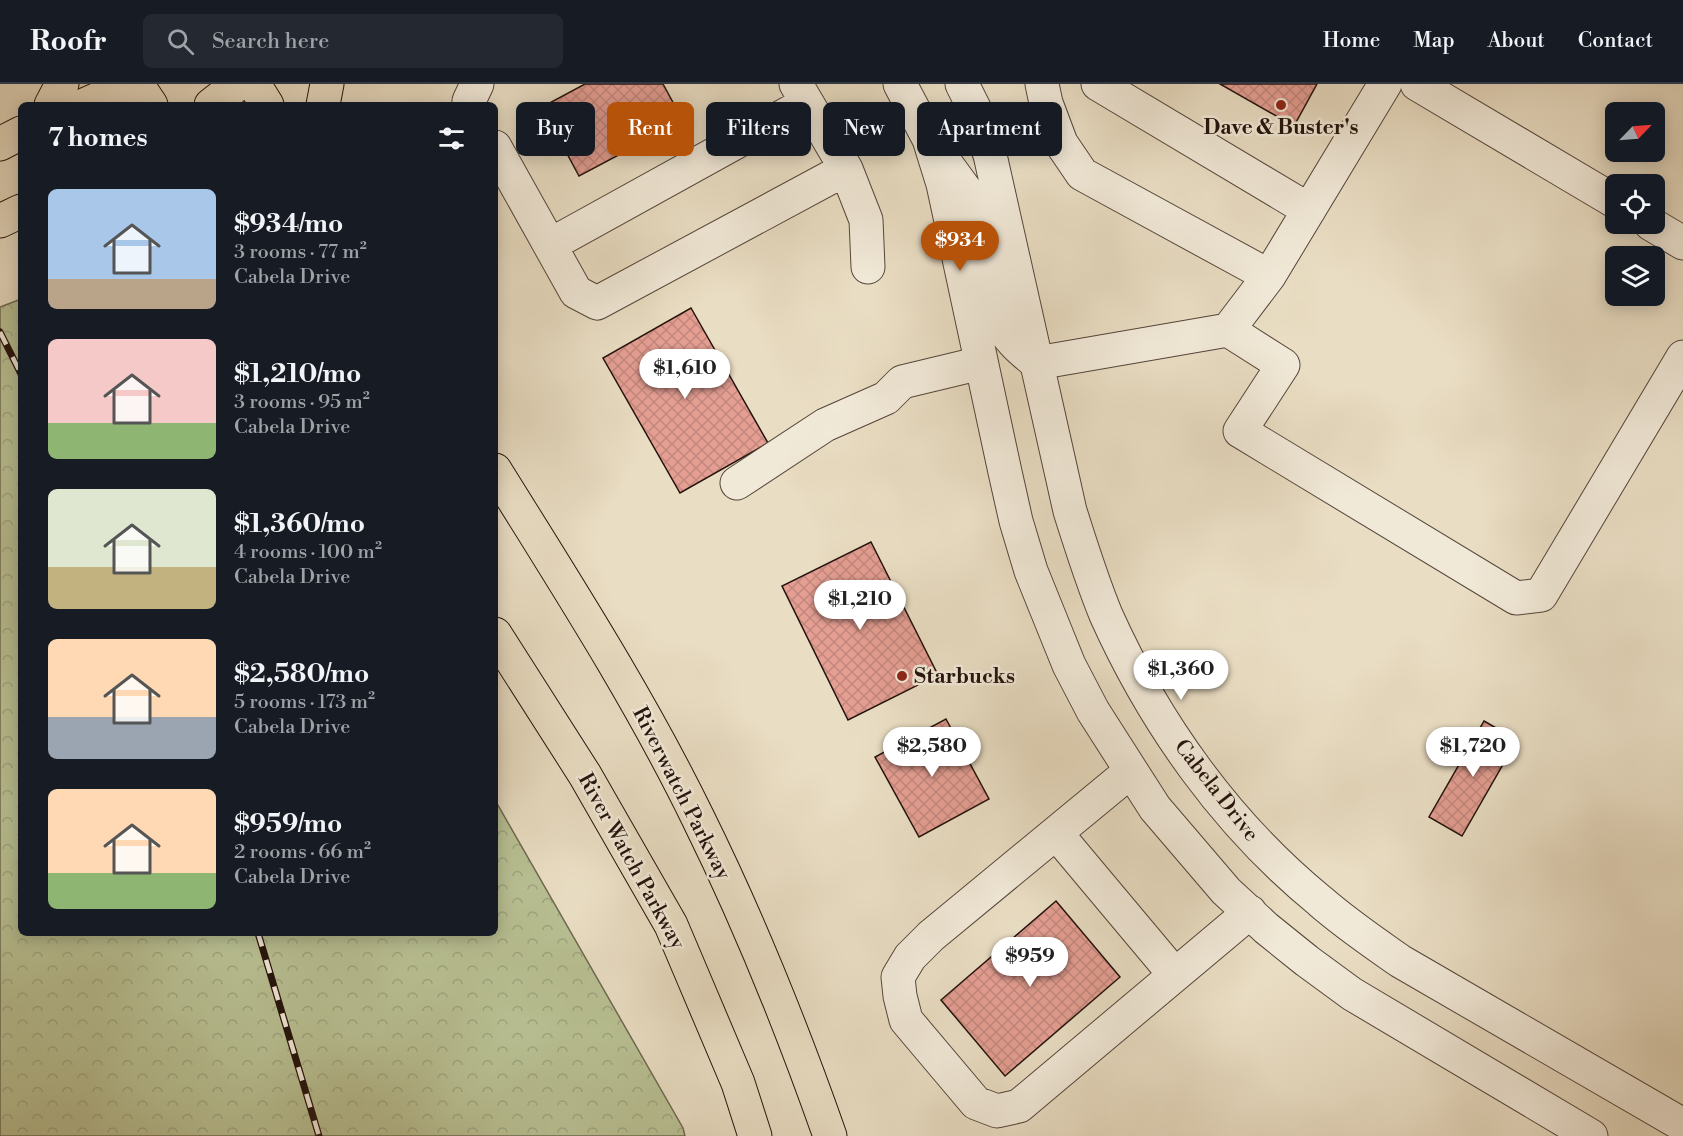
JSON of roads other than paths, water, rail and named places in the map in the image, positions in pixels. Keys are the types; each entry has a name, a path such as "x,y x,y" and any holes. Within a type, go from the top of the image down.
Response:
{"main road":[{"path":"53,102 62,84"},
{"path":"91,102 134,84 149,102"},
{"path":"215,102 238,84"},
{"path":"254,84 265,102"},
{"path":"324,102 327,84"},
{"path":"0,144 18,135"},
{"path":"0,221 18,212"},
{"name":"Riverwatch Parkway","path":"498,475 625,682 697,816 779,998 830,1136"},
{"name":"River Watch Parkway","path":"498,639 585,775 671,925 738,1083 754,1136"}],"street":[{"path":"470,102 477,84"},
{"path":"900,84 917,116"},
{"name":"Cabela Drive","path":"962,84 974,108 990,155 1070,511 1087,565 1106,613 1153,706 1212,790 1243,828 1319,901 1400,961 1683,1125"},
{"path":"1042,84 1046,103 1061,143 1082,174 1269,276"},
{"path":"1098,84 1309,210"},
{"path":"1228,330 1269,276 1385,84"},
{"path":"1417,84 1605,195"},
{"path":"550,245 802,93 846,169 866,220 868,267"},
{"path":"498,152 576,292 597,303 846,169"},
{"path":"934,156 943,184 1016,521 1031,572 1069,664 1093,711 1155,808 1226,891 1307,961 1352,994 1591,1136"},
{"path":"941,156 969,195 996,316 1004,333 1017,348 1037,363 1228,330 1282,365 1240,431 1516,598 1541,595 1683,357"},
{"path":"1665,232 1683,243"},
{"path":"736,483 825,425 886,398 902,382 981,363"},
{"path":"1131,771 931,936 910,957 898,977 906,1020 976,1103 997,1111 1019,1106 1250,912"},
{"path":"1056,833 1175,975"}],"railway":[{"path":"0,332 18,368"},
{"path":"259,936 319,1136"}],"place":[{"name":"Dave & Buster's","path":"1281,105"},
{"name":"Starbucks","path":"902,676"}]}
